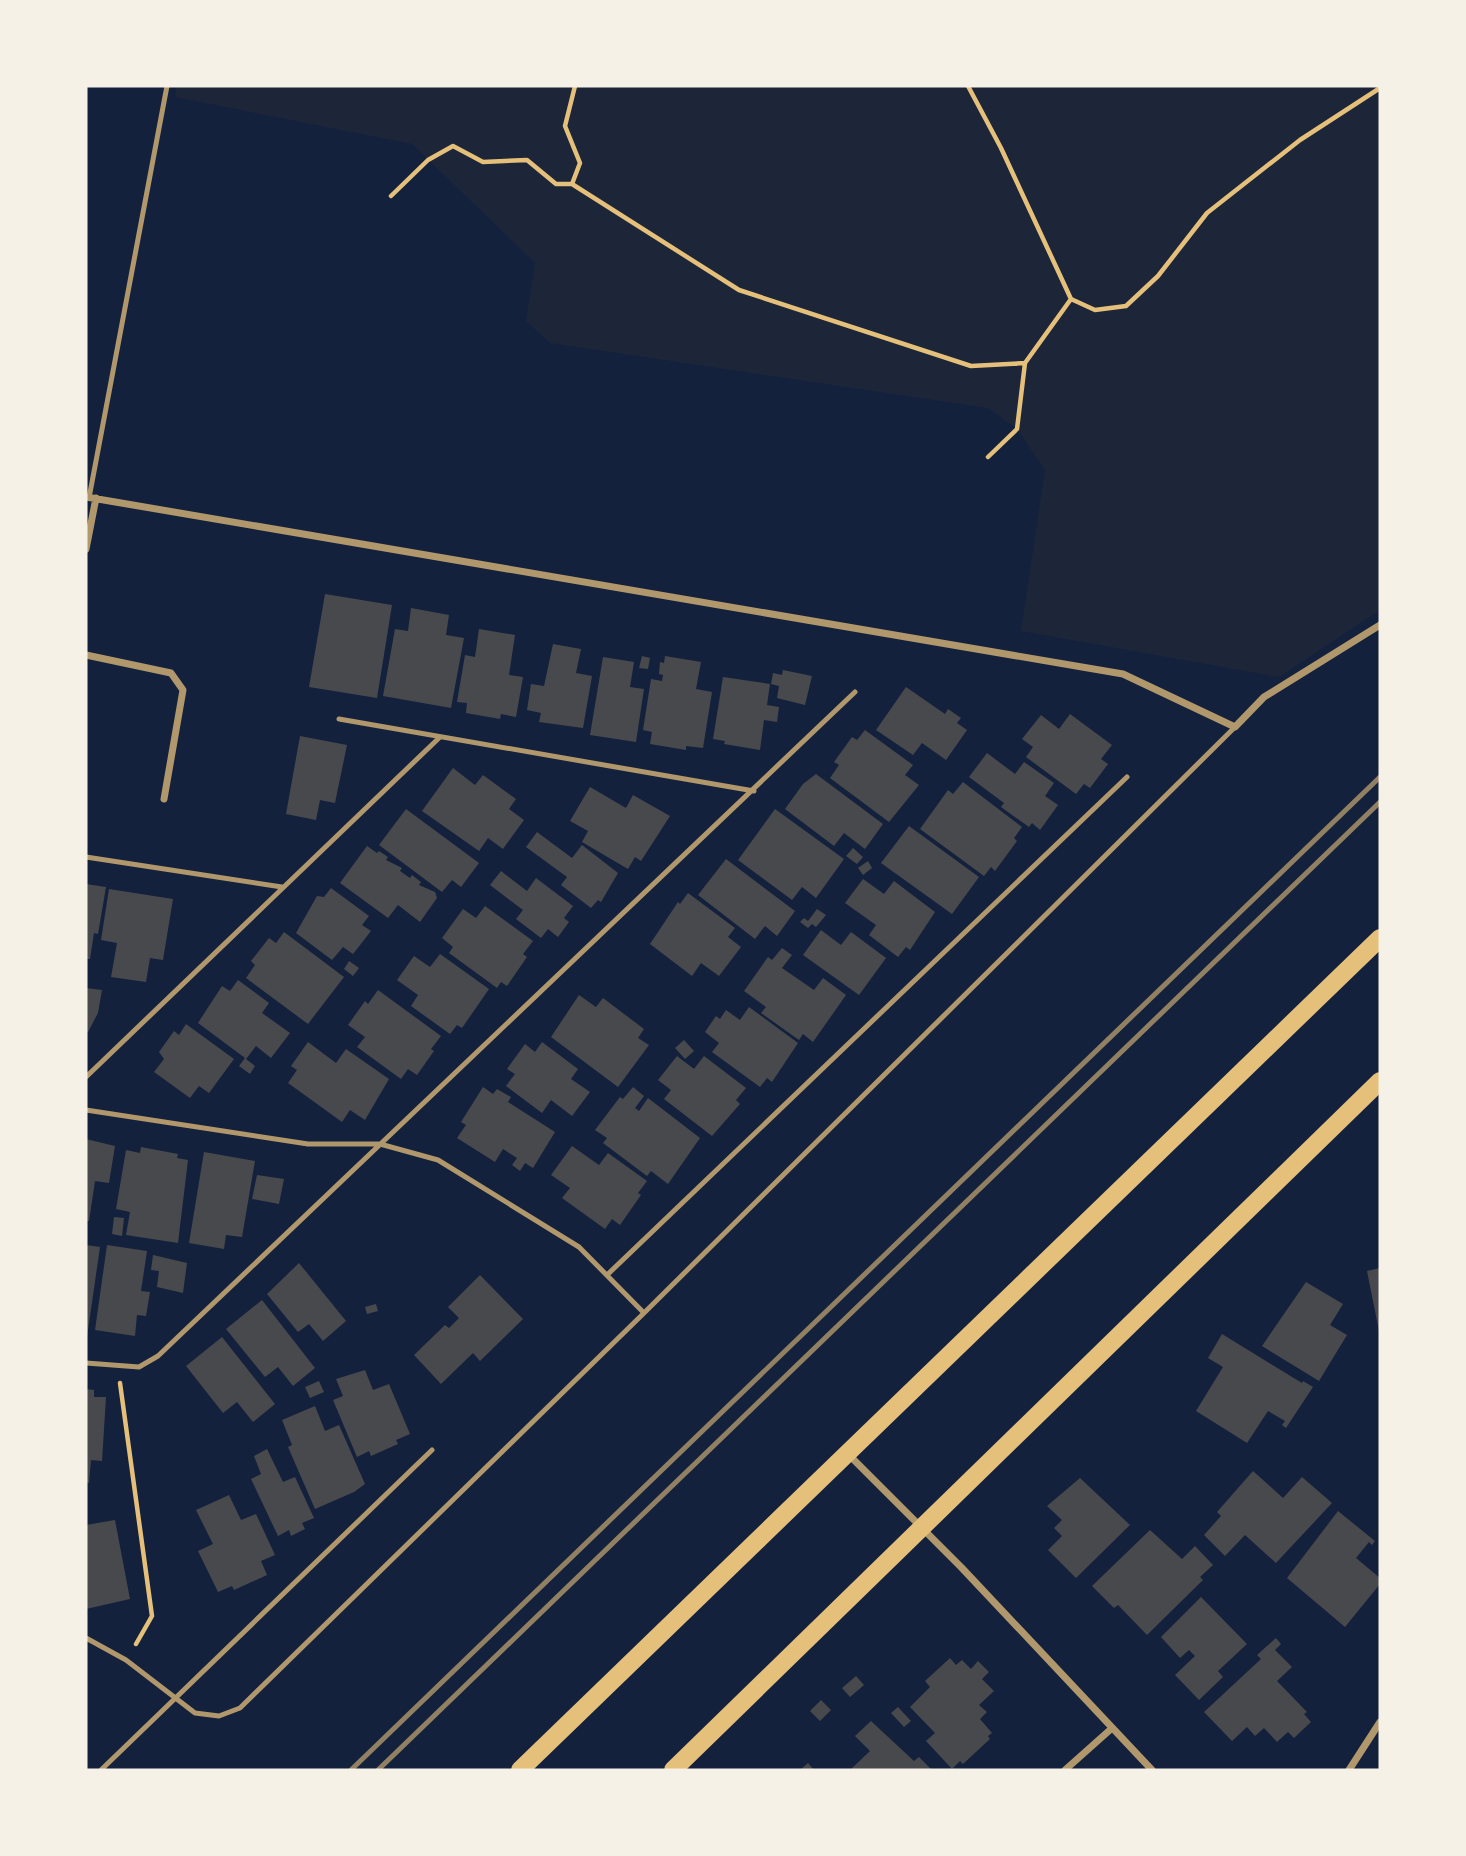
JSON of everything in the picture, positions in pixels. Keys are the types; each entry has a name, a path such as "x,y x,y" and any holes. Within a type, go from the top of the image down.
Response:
{"main road":[{"path":"520,1770 1380,939"},
{"path":"673,1770 1380,1081"}],"street":[{"path":"86,549 90,498 1123,674 1236,727 1264,697 1380,625"},
{"path":"86,656 170,673 183,690 164,799"},
{"path":"849,1455 923,1528 1152,1770"},
{"path":"1349,1770 1380,1722"},
{"path":"1066,1770 1111,1728"}],"lane":[{"path":"90,498 167,86"},
{"path":"86,1363 118,1368 139,1367 158,1356 855,692"},
{"path":"339,719 754,791"},
{"path":"86,1638 126,1660 195,1713 219,1716 240,1708 1236,727"},
{"path":"86,1077 440,737"},
{"path":"607,1275 1127,777"},
{"path":"86,857 282,887"},
{"path":"86,1110 308,1144 380,1144 438,1160 579,1247 644,1313"},
{"path":"101,1770 432,1450"}],"path":[{"path":"572,184 580,163 565,126 575,86"},
{"path":"968,86 1001,148 1071,299 1095,310 1125,306 1158,276 1207,213 1300,140 1380,88"},
{"path":"391,196 428,160 453,146 484,162 527,160 556,184 572,184 739,290 971,366 1025,363"},
{"path":"988,457 1017,429 1025,363 1071,299"},
{"path":"118,1368 152,1616 126,1660"}],"shaded area":[{"path":"177,86 1380,86 1380,610 1279,677 1021,631 1045,470 1017,429 988,408 550,343 526,321 535,263 412,144 175,97"}],"building":[{"path":"325,594 392,605 377,698 309,687"},
{"path":"411,608 449,615 446,635 464,638 451,708 383,696 395,629 408,631"},
{"path":"479,629 515,635 509,675 523,677 516,717 501,714 500,719 466,713 467,703 457,702 465,655 475,657"},
{"path":"553,644 581,649 576,673 592,676 583,728 539,722 541,713 527,710 531,684 544,686"},
{"path":"642,656 650,658 648,669 639,668"},
{"path":"665,656 701,662 696,689 712,692 703,748 686,746 686,750 650,744 652,732 643,730 651,679 662,681 663,675 659,674 660,662 664,663"},
{"path":"603,657 634,662 630,687 644,689 636,742 590,735"},
{"path":"783,670 812,676 805,705 777,698 779,686 771,684 773,673 782,675"},
{"path":"723,677 770,684 767,705 779,707 777,722 764,720 760,750 724,744 725,741 713,739"},
{"path":"906,687 945,714 948,709 961,718 957,723 967,730 946,760 922,743 913,755 876,730"},
{"path":"1070,714 1112,745 1101,759 1108,764 1090,788 1084,784 1076,794 1026,757 1033,747 1022,739 1041,715 1059,729"},
{"path":"865,730 913,765 905,775 919,785 889,822 830,778 839,765 834,762 852,737 857,740"},
{"path":"300,736 347,745 335,803 320,800 316,820 286,814"},
{"path":"987,753 1015,774 1024,762 1054,783 1045,796 1058,805 1040,830 1032,823 1029,827 1001,807 1004,803 969,777"},
{"path":"453,768 475,785 483,775 516,799 509,809 524,820 503,849 488,838 479,851 422,811"},
{"path":"816,774 883,824 865,849 844,833 834,846 785,809 803,784"},
{"path":"963,782 1022,827 1014,838 1017,841 995,871 991,867 984,876 920,829 948,790 953,794"},
{"path":"590,787 626,808 633,795 670,816 641,861 635,857 628,869 582,842 588,831 570,821"},
{"path":"406,809 479,863 461,887 452,880 442,892 379,845"},
{"path":"775,809 844,859 816,898 802,887 792,900 738,860"},
{"path":"909,826 979,877 952,914 881,863"},
{"path":"537,832 572,858 582,845 618,873 601,902 598,900 591,908 561,885 567,877 526,847"},
{"path":"367,846 388,857 386,860 402,868 400,871 410,878 412,875 421,882 419,885 435,892 437,898 420,922 398,905 388,918 340,883"},
{"path":"853,848 863,857 857,864 846,856"},
{"path":"726,859 795,911 777,936 765,926 755,939 698,895"},
{"path":"868,861 872,868 863,875 858,868"},
{"path":"501,871 527,891 536,878 573,906 564,918 569,922 558,937 548,929 541,938 516,919 523,910 490,885"},
{"path":"863,879 884,894 894,881 935,912 910,950 906,947 898,957 869,935 876,925 845,903"},
{"path":"86,884 106,887 98,934 94,933 90,959 86,959"},
{"path":"331,888 369,916 362,925 371,931 353,954 343,947 332,960 296,933 317,896 324,897"},
{"path":"109,889 173,899 163,960 150,958 146,982 111,977 117,943 101,940"},
{"path":"688,893 735,928 728,937 741,947 719,976 701,963 692,976 650,944 678,902 680,904"},
{"path":"485,906 533,941 523,954 527,957 507,986 501,982 497,988 449,953 453,947 442,938 463,909 476,918"},
{"path":"817,909 826,915 816,927 812,924 808,928 800,922 804,918 808,921"},
{"path":"821,930 841,945 851,932 886,958 859,995 803,955"},
{"path":"284,932 344,977 308,1024 246,978 255,965 251,961 269,938 276,943"},
{"path":"782,948 792,955 782,968 814,990 823,978 846,995 813,1042 803,1034 799,1040 761,1013 766,1007 744,991 768,957 772,960"},
{"path":"440,954 489,989 462,1028 457,1025 450,1034 411,1006 418,995 397,980 414,956 430,967"},
{"path":"349,961 359,968 353,976 344,969"},
{"path":"238,980 269,1003 262,1013 290,1033 271,1058 256,1046 246,1059 255,1066 250,1074 239,1066 245,1058 198,1023 222,986 230,991"},
{"path":"86,988 102,990 98,1013 88,1032 86,1032"},
{"path":"378,990 441,1036 417,1075 408,1069 401,1079 357,1047 365,1037 348,1025 365,1001 368,1004"},
{"path":"579,995 596,1007 603,998 644,1029 638,1038 649,1045 618,1087 551,1037"},
{"path":"749,1007 798,1043 772,1082 767,1078 760,1087 712,1052 719,1043 705,1032 716,1016 720,1019 726,1010 740,1020"},
{"path":"186,1024 234,1059 209,1093 199,1086 190,1098 154,1072 164,1059 159,1052 174,1031 179,1035"},
{"path":"684,1040 694,1051 685,1059 675,1048"},
{"path":"308,1042 336,1063 346,1049 389,1079 365,1120 350,1110 342,1122 288,1083 297,1070 291,1066"},
{"path":"542,1042 578,1069 571,1079 590,1092 572,1116 551,1100 542,1113 506,1086 515,1074 507,1069 525,1044 535,1052"},
{"path":"677,1056 694,1069 704,1056 746,1088 736,1100 740,1104 712,1136 664,1099 671,1090 658,1080"},
{"path":"483,1087 493,1094 497,1089 511,1097 508,1102 555,1132 533,1168 525,1163 520,1171 512,1165 517,1158 503,1149 495,1162 457,1138 466,1125 461,1122"},
{"path":"633,1087 644,1096 635,1108 639,1111 648,1098 700,1138 668,1184 651,1171 647,1176 603,1143 607,1138 595,1130 620,1097 623,1099"},
{"path":"86,1139 115,1146 109,1183 95,1181 89,1221 86,1221"},
{"path":"572,1146 599,1165 608,1153 647,1181 638,1193 641,1195 620,1225 612,1219 605,1229 562,1198 570,1188 551,1175"},
{"path":"141,1147 178,1154 177,1158 188,1160 178,1243 126,1235 130,1212 116,1209 126,1150 140,1153"},
{"path":"204,1152 255,1161 242,1237 226,1235 224,1249 189,1243"},
{"path":"257,1175 284,1179 279,1204 252,1199"},
{"path":"114,1217 124,1218 122,1236 112,1234"},
{"path":"86,1245 100,1247 87,1337 86,1337"},
{"path":"107,1245 147,1251 141,1291 150,1292 146,1316 137,1315 135,1336 95,1330"},
{"path":"153,1255 187,1263 183,1293 157,1287 159,1271 151,1270"},
{"path":"299,1263 346,1321 323,1341 309,1324 298,1332 267,1294"},
{"path":"1380,1268 1380,1330 1379,1331 1367,1271"},
{"path":"480,1275 523,1319 480,1361 473,1353 441,1384 414,1355 445,1325 449,1328 459,1318 448,1307"},
{"path":"1306,1282 1343,1304 1330,1325 1347,1335 1319,1381 1262,1346"},
{"path":"262,1300 315,1368 293,1386 278,1367 265,1377 226,1329"},
{"path":"376,1304 378,1311 367,1314 365,1307"},
{"path":"1222,1334 1313,1387 1286,1428 1282,1425 1285,1421 1268,1411 1247,1443 1196,1411 1223,1367 1208,1358"},
{"path":"222,1337 275,1404 253,1422 237,1402 223,1413 186,1366"},
{"path":"365,1370 373,1390 389,1384 410,1434 396,1440 398,1444 371,1456 369,1451 357,1457 333,1400 343,1396 336,1379"},
{"path":"319,1381 324,1392 310,1398 305,1387"},
{"path":"86,1389 94,1390 94,1397 106,1397 102,1461 91,1460 89,1483 86,1482"},
{"path":"315,1406 325,1431 339,1425 365,1484 354,1492 315,1509 288,1447 292,1445 282,1420"},
{"path":"267,1449 283,1482 295,1477 314,1518 302,1523 305,1529 291,1536 289,1530 278,1536 251,1479 261,1474 254,1456"},
{"path":"1253,1471 1283,1498 1302,1477 1332,1503 1276,1563 1245,1535 1225,1556 1204,1535 1221,1516 1217,1512"},
{"path":"1080,1478 1130,1525 1076,1578 1048,1550 1062,1536 1054,1528 1062,1520 1047,1506"},
{"path":"229,1495 241,1520 256,1514 275,1555 261,1561 267,1575 234,1590 232,1586 218,1592 198,1551 213,1544 196,1510"},
{"path":"1338,1511 1375,1541 1372,1545 1369,1542 1356,1558 1380,1578 1380,1584 1345,1627 1287,1578"},
{"path":"115,1520 130,1599 86,1609 86,1525"},
{"path":"1150,1530 1182,1559 1195,1546 1213,1565 1200,1577 1203,1580 1147,1635 1118,1605 1114,1608 1092,1586"},
{"path":"1201,1597 1247,1644 1218,1671 1223,1677 1199,1700 1175,1675 1195,1656 1189,1650 1180,1658 1161,1637"},
{"path":"1276,1638 1281,1644 1275,1650 1292,1667 1277,1681 1307,1712 1304,1714 1311,1722 1294,1738 1288,1732 1277,1742 1264,1728 1255,1736 1247,1727 1232,1741 1204,1712 1261,1659 1257,1655"},
{"path":"950,1658 956,1665 962,1660 971,1669 978,1661 989,1672 982,1679 994,1691 979,1705 987,1712 980,1719 992,1733 988,1736 990,1739 963,1764 960,1761 952,1769 926,1741 935,1733 910,1707 930,1687 925,1681"},
{"path":"856,1676 864,1685 850,1697 842,1688"},
{"path":"821,1700 831,1710 820,1721 810,1711"},
{"path":"898,1707 911,1721 904,1727 891,1713"},
{"path":"871,1721 914,1761 919,1757 932,1770 850,1770 870,1751 855,1736"},
{"path":"808,1763 814,1770 800,1770"}],"railway":[{"path":"351,1770 1380,777"},
{"path":"378,1770 1380,802"}]}
